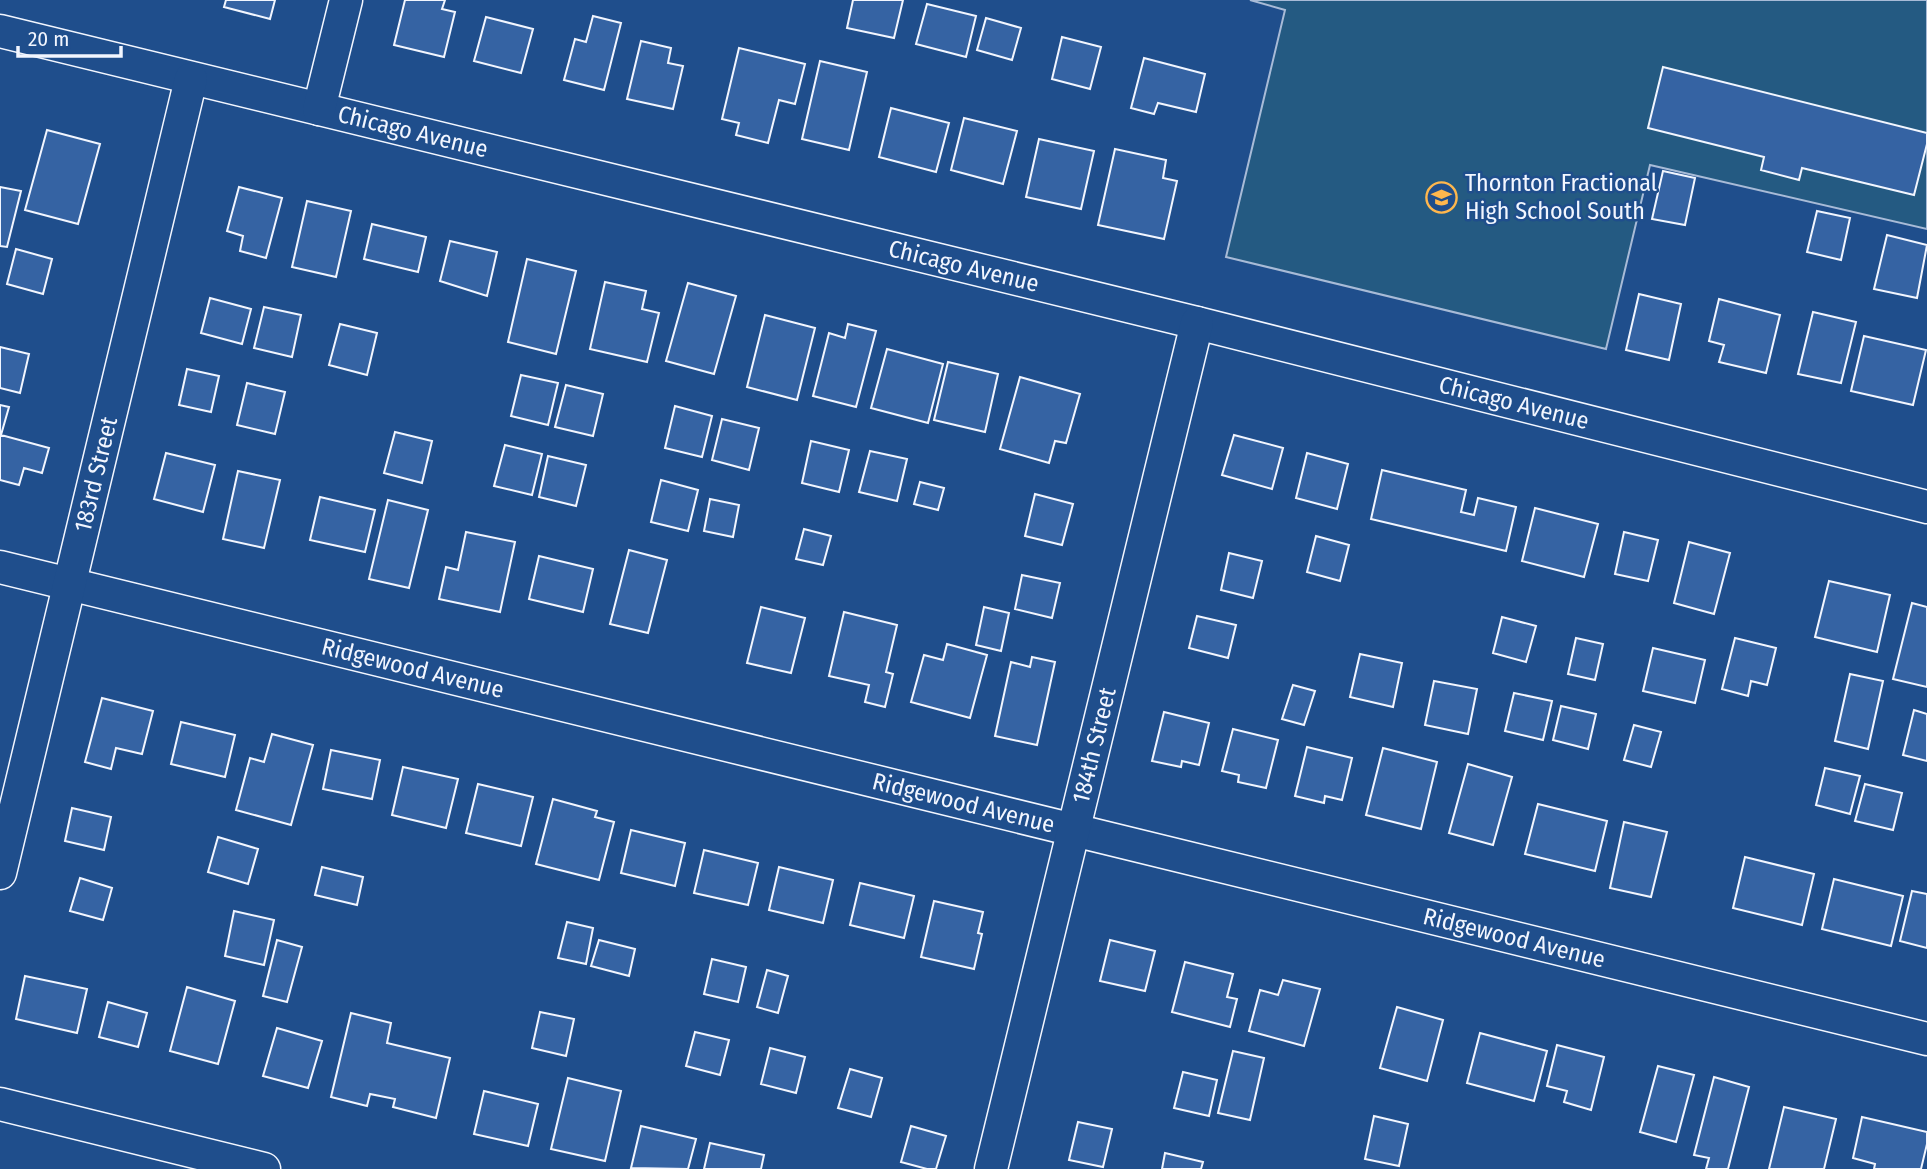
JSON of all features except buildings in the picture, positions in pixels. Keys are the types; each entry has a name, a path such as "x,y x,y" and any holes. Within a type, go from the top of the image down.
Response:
{"street":[{"path":"319,109 346,0"},
{"name":"Chicago Avenue","path":"0,31 1197,323 1927,507"},
{"name":"183rd Street","path":"0,873 191,79"},
{"name":"184th Street","path":"991,1169 1197,323"},
{"name":"Ridgewood Avenue","path":"0,567 1927,1039"},
{"path":"0,1104 264,1169"}],"shaded area":[{"name":"Thornton Fractional High School South","path":"1250,0 1927,0 1927,229 1650,165 1606,349 1226,257 1285,10"}],"place":[{"name":"Thornton Fractional High School South","path":"1442,197"}]}
